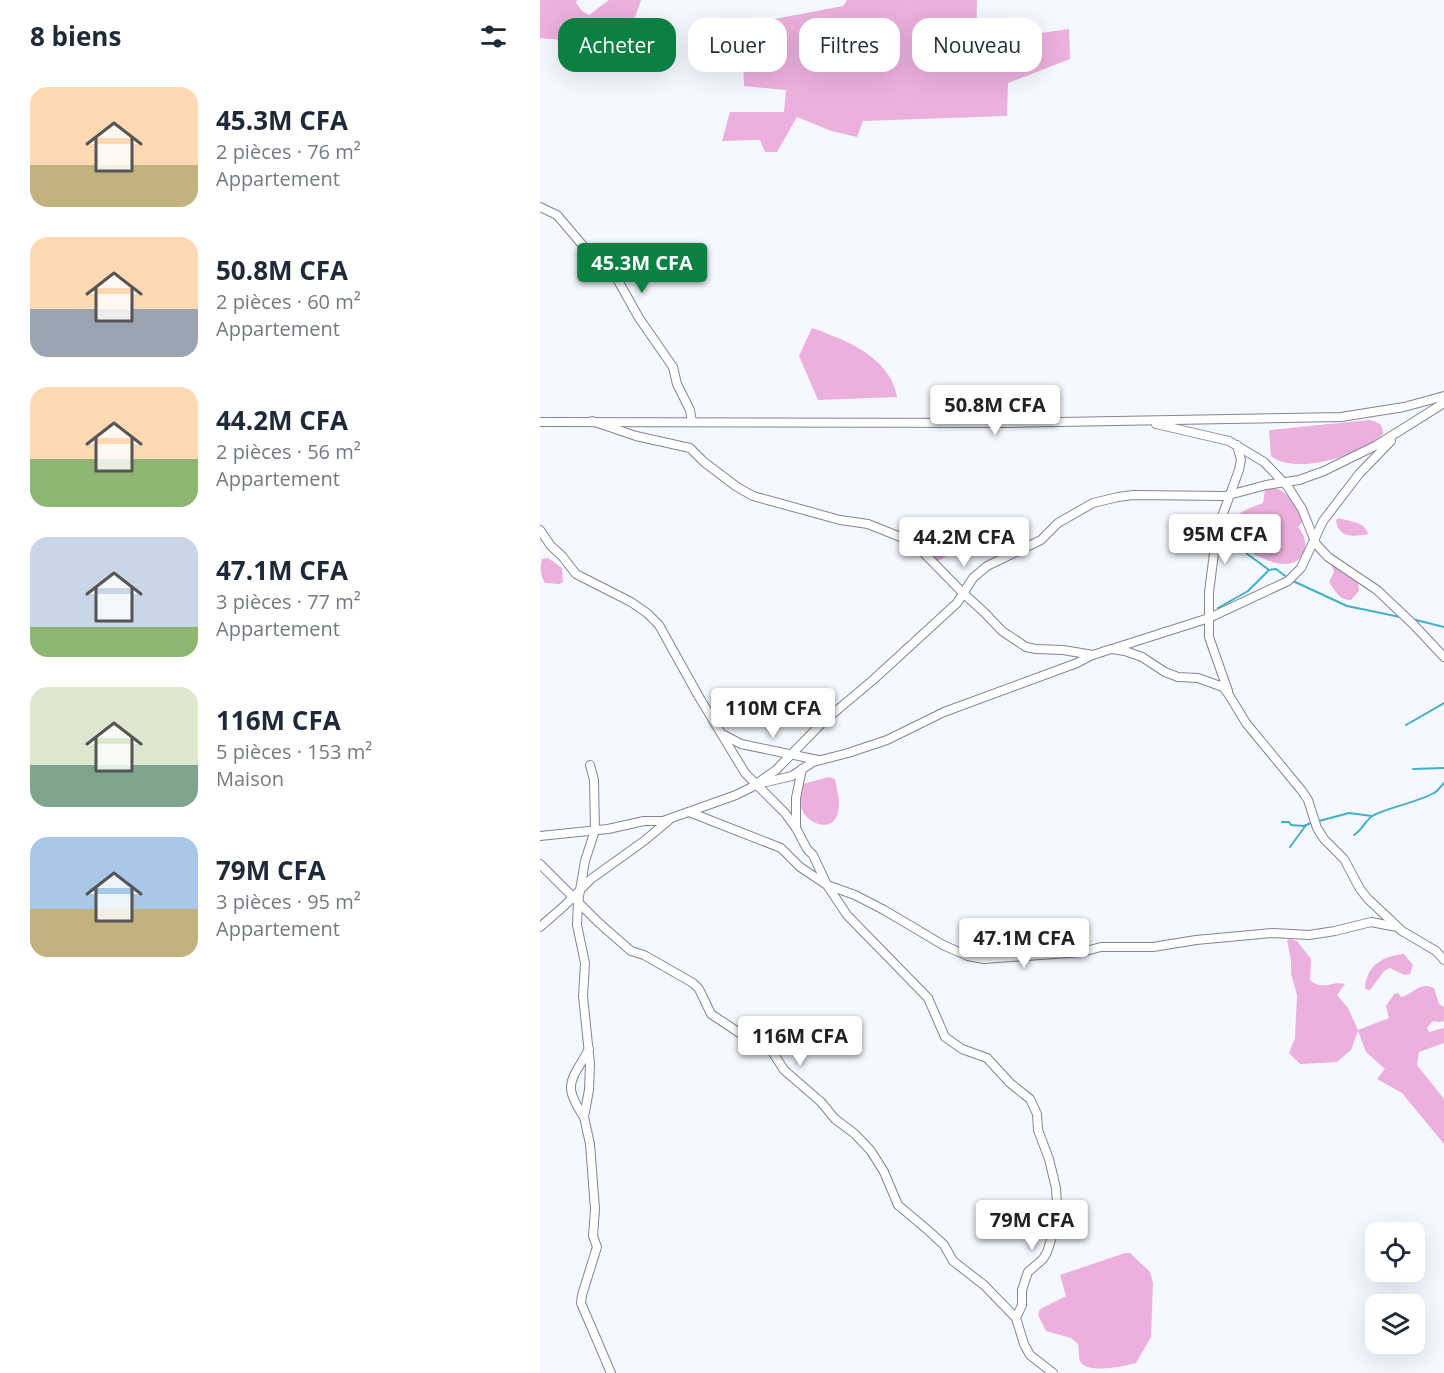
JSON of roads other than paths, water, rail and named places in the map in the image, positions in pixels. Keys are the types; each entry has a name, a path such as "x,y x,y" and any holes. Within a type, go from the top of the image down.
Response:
{"street":[{"path":"540,207 557,215 585,248 616,277 639,318 673,367 690,410 692,422"},
{"path":"540,422 1008,423 1341,417 1404,407 1444,396"},
{"path":"540,836 663,821 736,795 756,784 776,770 823,722 957,603 973,578 987,566 1041,540 1058,524 1093,503 1133,495 1230,495 1266,485 1285,484 1324,471 1369,449 1444,403"},
{"path":"1140,420 1212,436 1237,445 1264,462 1285,484 1302,510 1313,540 1328,557 1377,590 1444,657"},
{"path":"592,421 636,436 690,447 704,462 753,496 840,520 868,524 909,540 1002,632 1026,647 1093,655"},
{"path":"756,784 784,779 818,760 887,740 944,712 1093,655 1209,618 1288,581 1301,568 1323,521 1359,474 1406,428"},
{"path":"1237,445 1241,460 1217,530 1209,592 1209,637 1229,694 1245,723 1302,791 1308,800 1320,833 1344,859 1360,889 1398,927 1436,951 1444,960"},
{"path":"540,530 550,546 562,556 576,574 631,603 647,613 659,625 745,773 785,813 796,828 807,849 813,855 827,885 847,915 928,998 934,1007 945,1037 962,1049 987,1058 1010,1083 1024,1093 1034,1107 1038,1130 1049,1159 1056,1188 1057,1205 1047,1252 1043,1259 1028,1272 1022,1290 1022,1305 1016,1318"},
{"path":"1111,649 1142,657 1165,672 1178,677 1198,678 1212,682 1229,694"},
{"path":"722,734 741,744 818,760"},
{"path":"584,1117 589,1090 589,1049 584,996 585,963 577,925 576,899 581,888 585,861 595,830 594,780 590,765"},
{"path":"796,828 796,798 802,769"},
{"path":"689,812 780,848 800,867 827,885 855,895 943,945 968,956 984,958 1082,952 1101,947 1153,947 1196,940 1273,933 1309,935 1335,932 1371,922 1398,927"},
{"path":"581,888 670,819"},
{"path":"540,864 631,951 644,955 693,983 699,989 711,1014 744,1036 763,1042 770,1048 784,1070 871,1151 884,1172 898,1205 944,1245 952,1261 984,1285 1016,1318 1030,1355 1053,1373"},
{"path":"540,927 576,899"},
{"path":"589,1049 574,1072 571,1096 584,1117 590,1144 595,1209 593,1236 597,1247 581,1303 611,1373"}],"waterway":[{"path":"1246,553 1269,570"},
{"path":"1218,608 1248,591 1269,570 1276,569 1288,578"},
{"path":"1293,581 1347,606 1400,617"},
{"path":"1412,619 1444,627"},
{"path":"1406,725 1444,703"},
{"path":"1413,769 1444,768"},
{"path":"1354,835 1374,815 1428,796 1444,783"},
{"path":"1319,821 1349,813 1372,816"},
{"path":"1282,822 1304,826 1313,822"},
{"path":"1290,847 1306,825"}]}
